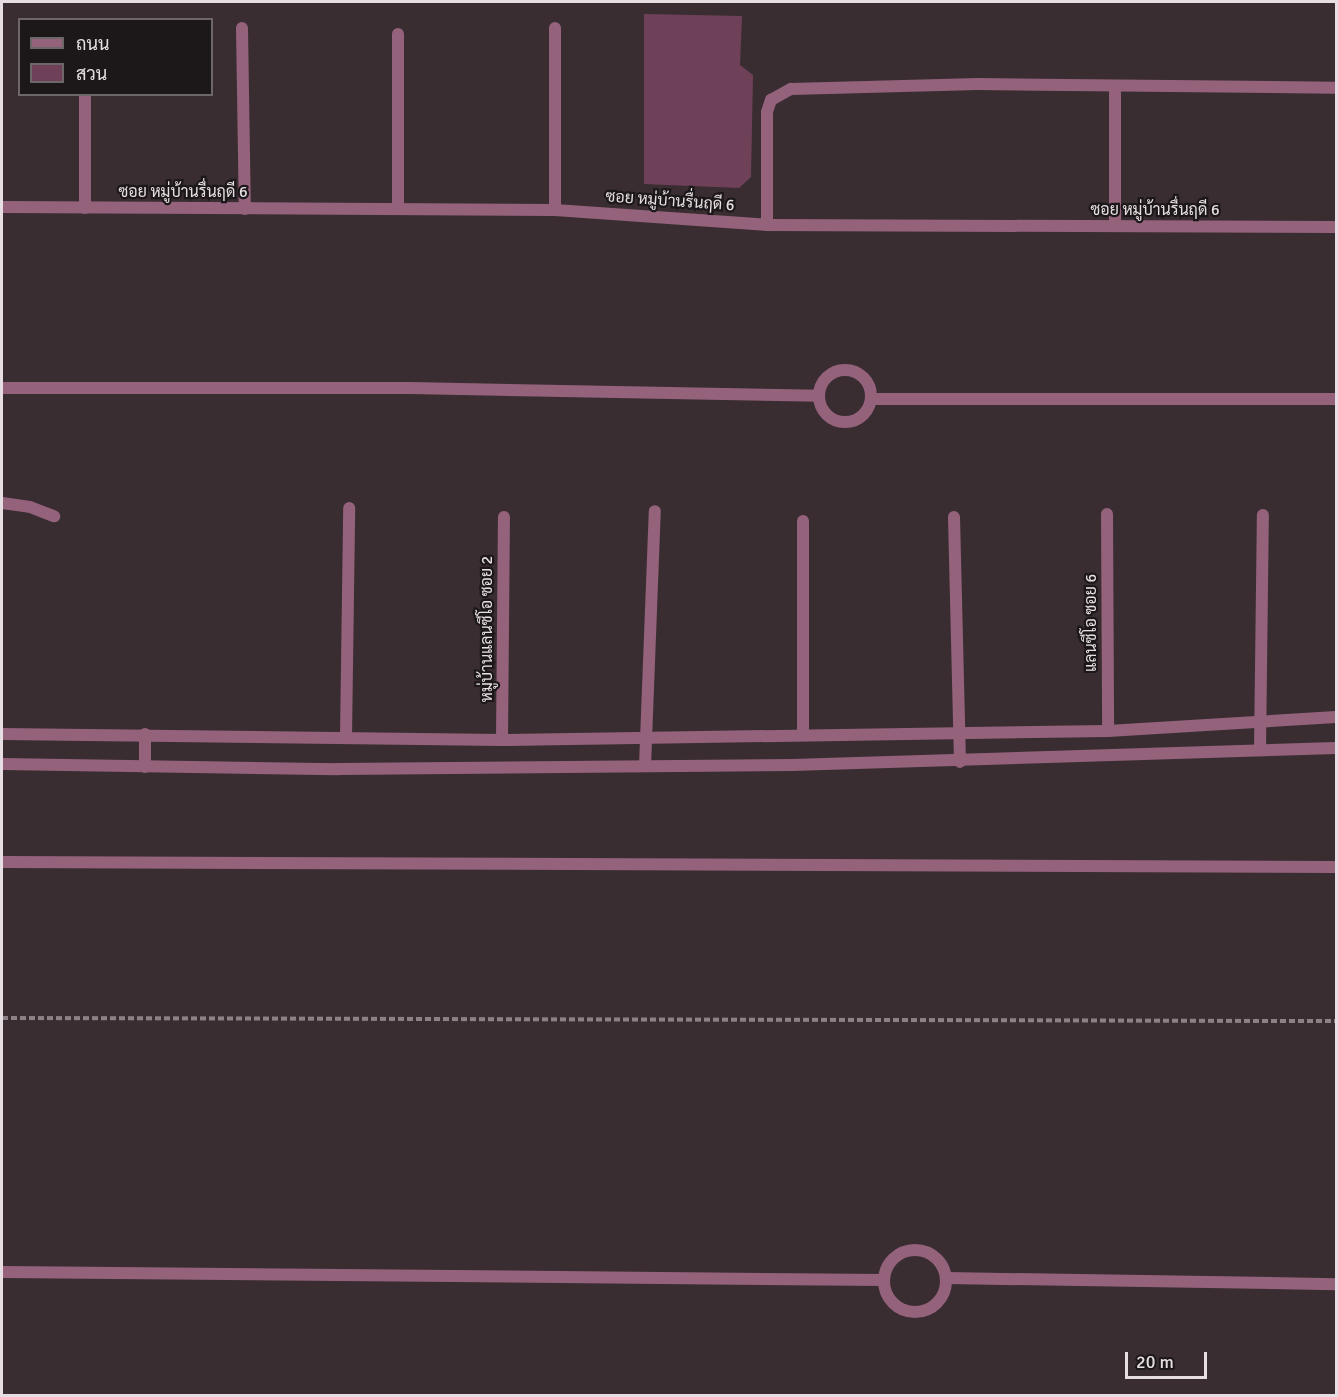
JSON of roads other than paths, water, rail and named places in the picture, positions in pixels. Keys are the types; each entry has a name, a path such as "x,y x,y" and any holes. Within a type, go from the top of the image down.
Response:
{"street":[{"path":"242,28 245,209"},
{"path":"555,28 555,210"},
{"path":"398,34 398,209"},
{"path":"767,225 767,112 771,100 791,89 978,84 1336,88"},
{"path":"1115,86 1115,226"},
{"path":"84,96 85,208"},
{"name":"ซอย หมู่บ้านรื่นฤดี 6","path":"2,207 555,210 767,225 1336,227"},
{"path":"842,370 861,374 867,381 872,399 861,419 838,422 821,407 819,396 826,378 842,370"},
{"path":"2,388 410,388 819,396"},
{"path":"872,399 1336,399"},
{"path":"2,502 30,507 54,516"},
{"path":"345,737 349,508"},
{"path":"645,766 655,511"},
{"name":"แลนซีโอ ซอย 6","path":"1107,514 1108,732"},
{"path":"1260,750 1263,515"},
{"name":"หมู่บ้านแลนซีโอ ซอย 2","path":"502,740 504,517"},
{"path":"954,517 960,762"},
{"path":"802,521 803,735"},
{"path":"2,734 502,740 1108,732 1260,720 1336,717"},
{"path":"145,734 145,767"},
{"path":"2,764 145,767 645,766 960,762 1336,748"},
{"path":"2,862 1336,867"},
{"path":"920,1250 940,1263 946,1278 941,1298 922,1312 898,1308 890,1299 884,1280 888,1265 897,1256 920,1250"},
{"path":"2,1272 884,1280"},
{"path":"946,1278 1336,1284"}]}
